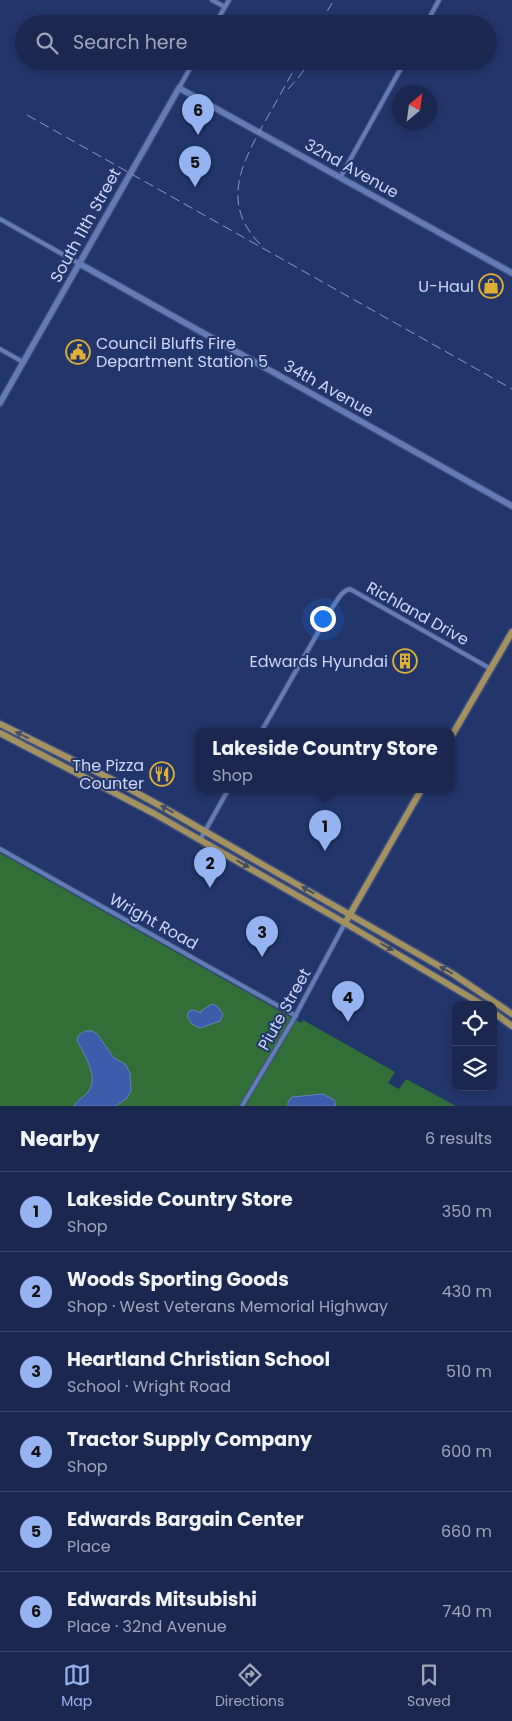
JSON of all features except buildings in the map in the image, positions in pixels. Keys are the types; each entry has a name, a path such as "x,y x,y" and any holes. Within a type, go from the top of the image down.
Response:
{"main road":[{"path":"455,730 512,632"},
{"path":"0,724 115,781 205,831 453,974 512,1014"},
{"path":"0,733 110,789 345,923 476,1001"},
{"path":"345,923 419,793"},
{"path":"497,1015 512,1026"}],"street":[{"path":"212,0 225,7"},
{"path":"220,15 229,0"},
{"path":"431,15 439,0"},
{"name":"South 11th Street","path":"0,403 189,70"},
{"path":"340,178 400,70"},
{"name":"32nd Avenue","path":"179,88 512,273"},
{"path":"0,219 80,264"},
{"name":"34th Avenue","path":"80,264 512,506"},
{"path":"0,349 23,362"},
{"name":"Richland Drive","path":"262,728 340,595 350,589 491,669"},
{"path":"505,644 512,647"},
{"path":"200,840 226,793"},
{"name":"Wright Road","path":"0,849 296,1016"},
{"name":"Piute Street","path":"242,1106 296,1016 345,923"}],"green space":[{"path":"0,853 301,1023 303,1020 395,1072 388,1083 399,1089 406,1079 456,1106 0,1106"}],"water":[{"path":"212,1004 217,1006 223,1014 220,1021 200,1028 192,1024 187,1016 189,1011 193,1010 201,1013 201,1011"},
{"path":"85,1031 92,1031 97,1034 114,1058 125,1064 130,1073 131,1091 127,1098 116,1106 74,1106 88,1092 91,1086 92,1079 89,1065 77,1040 79,1035"},
{"path":"323,1094 334,1100 336,1106 288,1106 288,1102 292,1097"}],"railway":[{"path":"325,15 332,3"},
{"path":"260,244 240,213 239,181 250,150 294,70"},
{"path":"288,89 304,70"},
{"path":"27,115 512,389"}],"place":[{"name":"Edwards Mitsubishi","path":"198,135"},
{"name":"Edwards Bargain Center","path":"195,187"},
{"name":"U-Haul","path":"491,286"},
{"name":"Council Bluffs Fire Department Station 5","path":"78,352"},
{"name":"Edwards Hyundai","path":"405,661"},
{"name":"The Pizza Counter","path":"162,774"},
{"name":"Lakeside Country Store","path":"325,851"},
{"name":"Woods Sporting Goods","path":"210,888"},
{"name":"Heartland Christian School","path":"262,957"},
{"name":"Tractor Supply Company","path":"348,1022"}]}
